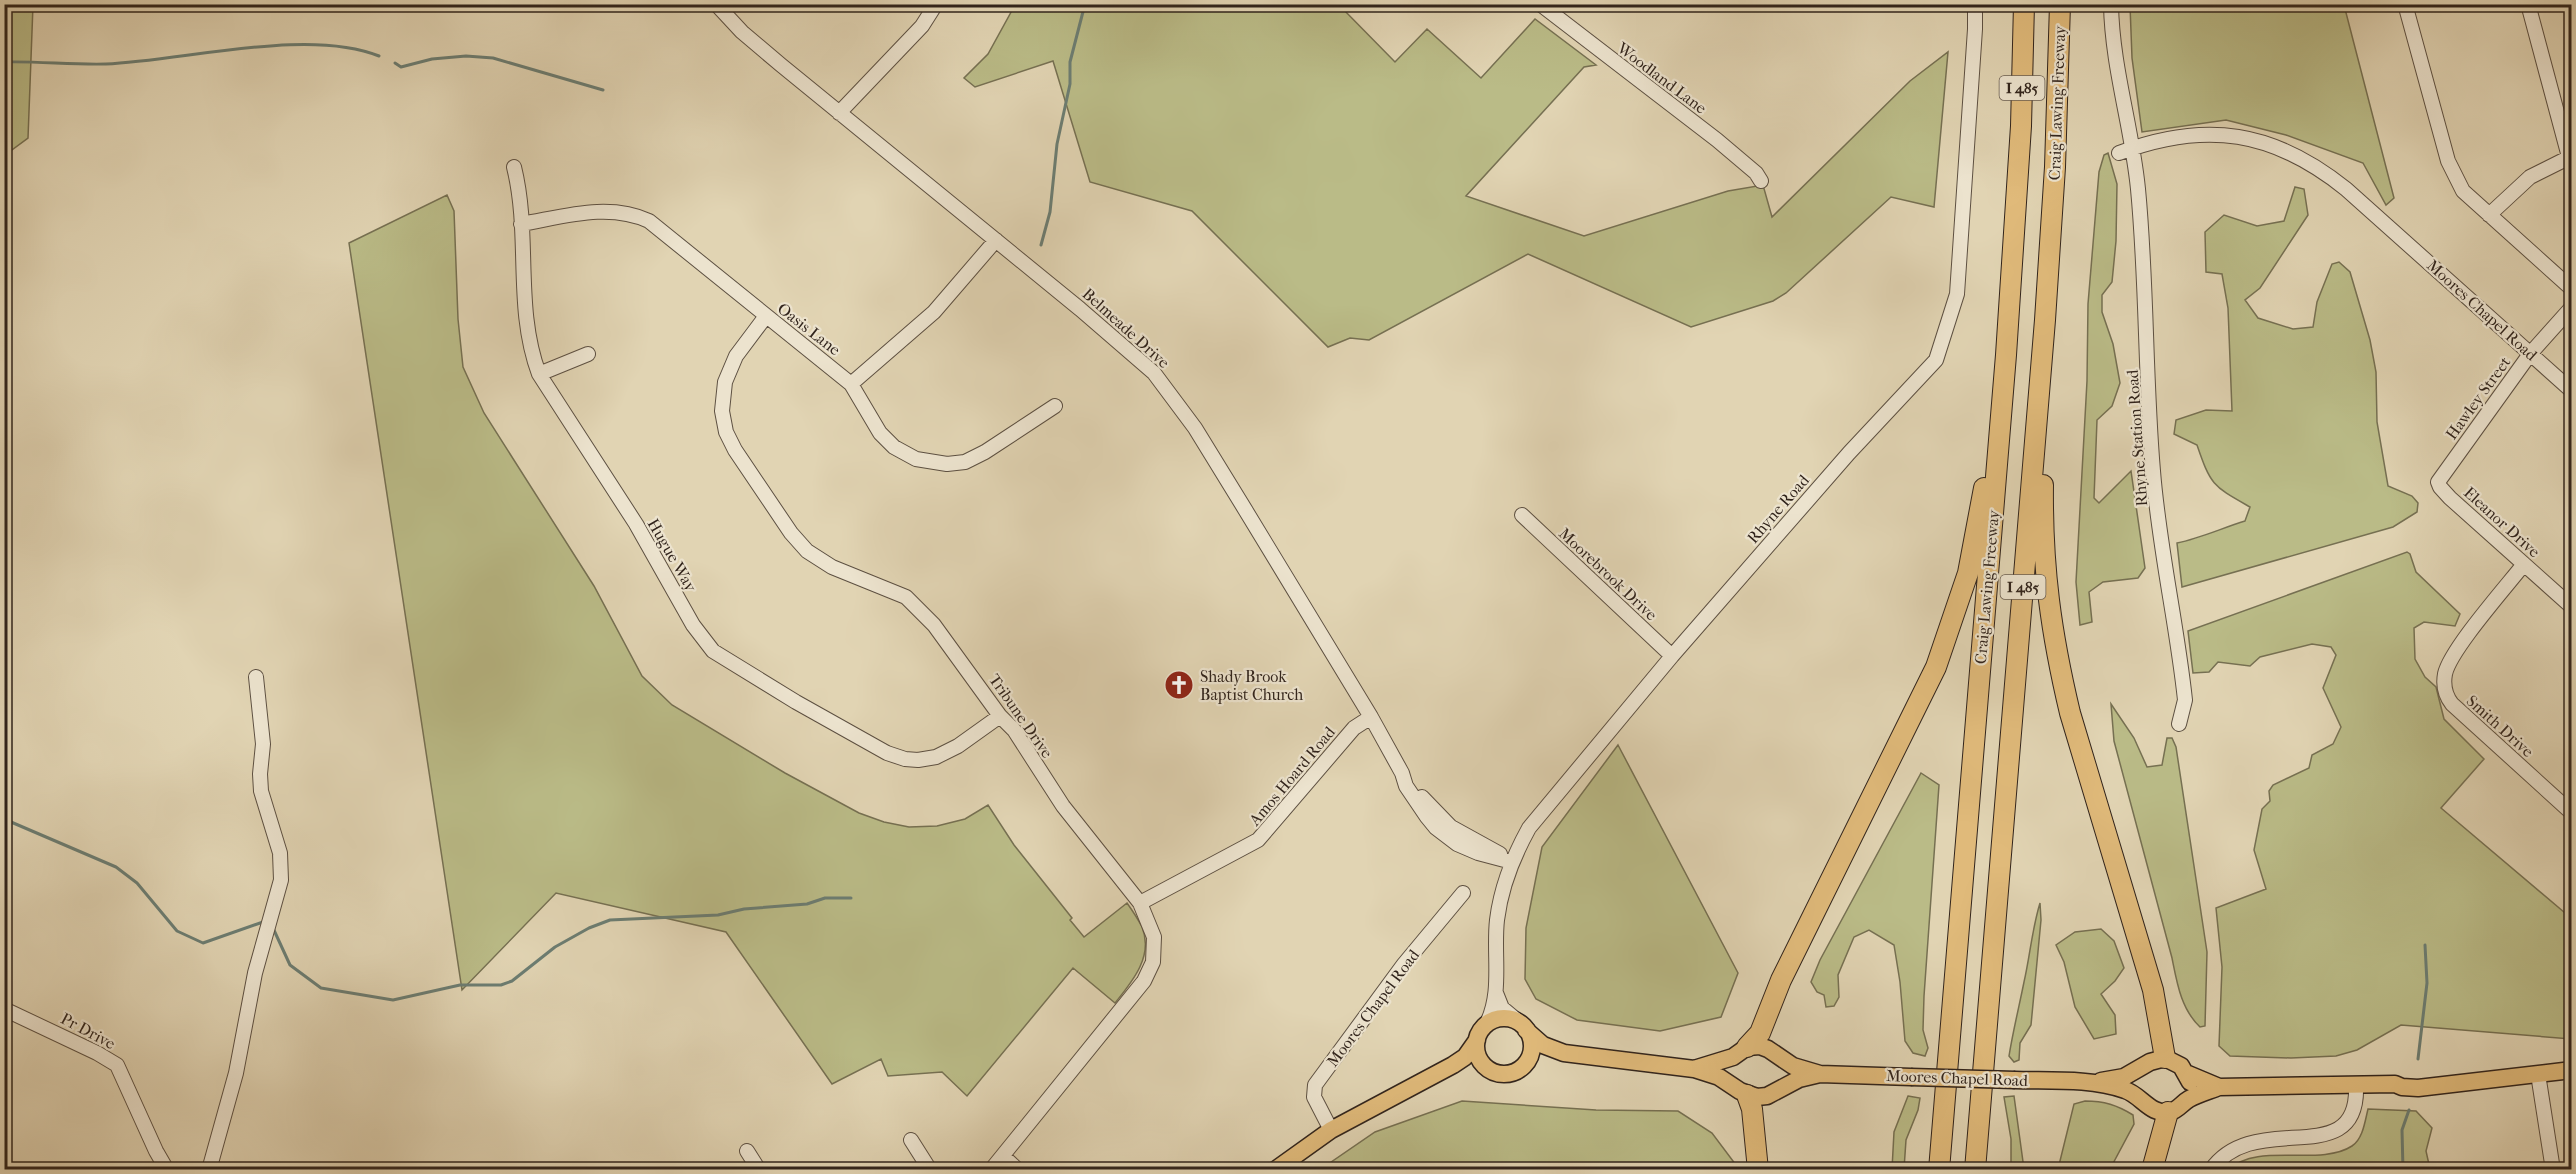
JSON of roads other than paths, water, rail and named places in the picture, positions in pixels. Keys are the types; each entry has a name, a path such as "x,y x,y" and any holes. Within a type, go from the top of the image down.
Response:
{"highway":[{"name":"Craig Lawing Freeway","path":"1939,1170 2006,355 2021,126 2024,4"},
{"name":"Craig Lawing Freeway","path":"1975,1170 2045,320 2055,167 2060,4"},
{"path":"2045,320 2043,531 2051,628 2070,713 2153,990 2165,1058"},
{"path":"1740,1052 1760,1034 1785,972 1902,738 1940,656 1968,573 2006,355"},
{"path":"1741,1090 1752,1109 1758,1170"},
{"path":"2152,1170 2168,1112"}],"main road":[{"path":"1275,1170 1331,1130 1465,1057 1486,1025 1503,1018 1523,1026 1543,1045 1564,1053 1694,1070 1719,1077 1741,1090"},
{"path":"1523,1026 1532,1047 1525,1064"},
{"path":"1477,1040 1479,1058 1491,1070"},
{"name":"Moores Chapel Road","path":"1740,1052 1760,1046 1793,1066 1820,1074 2094,1083 2131,1092 2154,1110 2168,1112"},
{"path":"1694,1070 1740,1052"},
{"path":"1740,1052 1730,1071 1741,1090"},
{"path":"1453,1065 1509,1073 1525,1064 1564,1053"},
{"path":"2165,1058 2174,1060 2188,1074 2219,1086 2395,1084 2402,1087 2423,1088 2571,1070"},
{"name":"Moores Chapel Road","path":"2094,1083 2124,1077 2150,1062 2165,1058"},
{"path":"2395,1084 2403,1079 2571,1061"},
{"name":"Moores Chapel Road","path":"1741,1090 1757,1097 1767,1096 1799,1079 1820,1074"},
{"path":"2187,1100 2191,1087 2188,1074"},
{"path":"2168,1112 2187,1100 2219,1086"}],"street":[{"name":"Belmeade Drive","path":"716,4 742,32 1142,362 1175,398 1241,501 1371,717 1402,773 1406,786 1426,817 1442,834 1457,844 1478,854 1512,862"},
{"path":"839,112 922,26 936,4"},
{"name":"Woodland Lane","path":"1540,4 1717,140 1756,173 1761,181"},
{"name":"Rhyne Road","path":"1486,1025 1496,993 1497,921 1502,891 1512,862 1528,828 1672,656 1849,453 1936,360 1957,294 1975,4"},
{"name":"Rhyne Station Road","path":"2111,4 2115,58 2133,148 2145,275 2153,474 2185,700 2178,724"},
{"path":"2405,4 2448,161 2463,191 2571,289"},
{"path":"2489,215 2530,177 2570,157 2528,4"},
{"name":"Moores Chapel Road","path":"2119,153 2167,138 2206,134 2236,136 2271,145 2293,154 2329,175 2571,391"},
{"name":"Hugue Way","path":"514,167 521,224 525,323 539,374 636,524 693,625 713,651 796,702 887,753 905,759 918,760 936,757 958,746 1000,716"},
{"name":"Oasis Lane","path":"521,224 602,211 635,214 666,233 851,384 880,433 894,447 916,459 947,464 964,462 984,452 1055,406"},
{"path":"851,384 934,312 996,240"},
{"name":"Hawley Street","path":"2438,484 2439,478 2530,354 2571,307"},
{"name":"Tribune Drive","path":"766,316 736,356 725,382 722,411 726,432 735,450 798,543 817,559 832,567 896,591 914,603 941,635 1000,716 1014,730 1063,806 1140,903 1154,937 1153,962 1144,981 991,1170"},
{"path":"539,374 588,354"},
{"name":"Eleanor Drive","path":"2438,484 2450,498 2571,607"},
{"name":"Moorebrook Drive","path":"1521,515 1672,656"},
{"name":"Smith Drive","path":"2524,564 2454,654 2445,673 2445,692 2452,704 2571,813"},
{"path":"209,1170 236,1073 255,973 281,880 279,853 261,790 263,744 256,677"},
{"name":"Amos Hoard Road","path":"1140,903 1258,840 1354,728 1371,717"},
{"name":"Moores Chapel Road","path":"1331,1130 1314,1097 1315,1085 1404,964 1463,893"},
{"path":"1496,993 1502,1008 1523,1026"},
{"name":"Pr Drive","path":"4,1009 97,1053 117,1065 167,1170"},
{"path":"2538,1074 2553,1170"},
{"path":"2211,1170 2221,1157 2252,1144 2320,1143 2336,1139 2349,1127 2353,1117 2357,1102 2356,1085"},
{"path":"911,1140 930,1170"},
{"path":"747,1151 759,1170"},
{"path":"1003,1156 1018,1170"}],"waterway":[{"path":"1041,245 1050,212 1057,144 1070,84 1070,62 1085,4"},
{"path":"4,62 106,64 282,45 350,48 379,56"},
{"path":"395,63 401,67 432,59 466,56 493,58 603,90"},
{"path":"4,819 116,867 137,883 177,931 203,943 263,922"},
{"path":"273,928 290,965 321,988 393,1000 460,985 501,985 512,981 555,947 589,928 610,920 718,915 744,909 807,904 825,898 851,898"},
{"path":"2418,1059 2427,983 2425,945"},
{"path":"2403,1170 2402,1130 2409,1110"}],"place":[{"name":"Shady Brook Baptist Church","path":"1179,685"}]}
